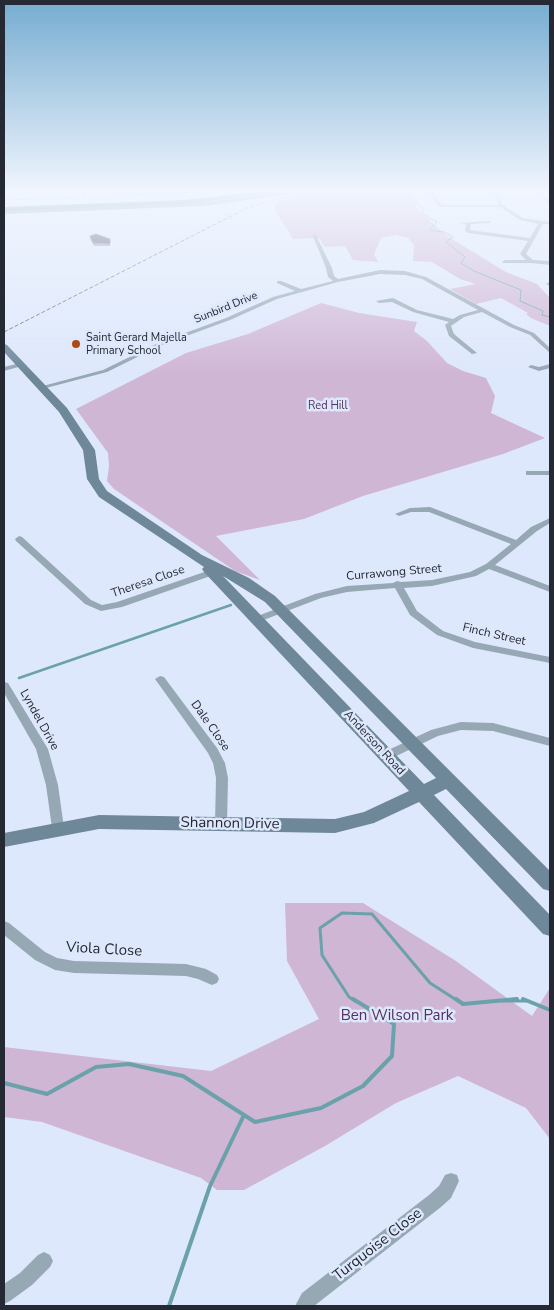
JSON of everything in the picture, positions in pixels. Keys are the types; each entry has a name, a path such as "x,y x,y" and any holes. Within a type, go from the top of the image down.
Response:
{"street":[{"path":"322,252 330,268 331,277 337,281"},
{"path":"523,252 522,254 531,261"},
{"path":"504,262 531,261 550,263"},
{"name":"Sunbird Drive","path":"42,387 100,373 160,344 228,319 275,298 337,281 380,272 409,274 435,283 483,310 534,335 550,351"},
{"path":"279,282 300,291"},
{"path":"379,301 396,301 417,312 452,321"},
{"path":"474,352 449,332 448,325 452,321 483,310"},
{"name":"Anderson Road","path":"4,336 25,367"},
{"name":"Anderson Road","path":"4,347 25,367 63,410 88,447 93,479 100,492 216,571 254,587 281,610 550,883"},
{"path":"531,367 539,369 550,366"},
{"path":"4,369 25,367"},
{"path":"529,473 550,473"},
{"path":"399,514 410,510 430,509 516,543"},
{"name":"Currawong Street","path":"258,619 340,591 454,579 489,566 516,543 550,520"},
{"name":"Theresa Close","path":"19,539 97,608 112,608 216,571"},
{"path":"489,566 550,589"},
{"name":"Anderson Road","path":"216,571 258,619 386,756 550,928"},
{"name":"Finch Street","path":"397,584 413,613 440,633 474,645 550,660"},
{"name":"Dale Close","path":"160,679 214,751 222,778 221,824"},
{"name":"Lyndel Drive","path":"4,685 42,749 51,778 58,828"},
{"path":"386,756 448,728 478,725 500,728 550,742"},
{"name":"Shannon Drive","path":"4,840 58,828 99,822 336,826 368,818 449,780"},
{"path":"532,865 550,892"},
{"name":"Viola Close","path":"4,927 40,956 55,964 74,967 186,970 201,973 212,979"},
{"name":"Turquoise Close","path":"304,1306 308,1299 435,1201 445,1192 451,1181"},
{"path":"4,1295 26,1279 44,1261"}],"green space":[{"path":"349,252 375,252 378,262 353,260"},
{"path":"414,252 473,252 506,272 537,284 550,298 550,326 531,318 526,314 528,313 501,298 476,304 450,289 476,284 460,279 432,262 413,261"},
{"name":"Red Hill","path":"321,303 359,313 417,322 414,331 427,341 447,363 463,371 486,378 495,396 491,413 545,438 503,454 363,496 304,519 216,536 260,580 235,571 114,489 107,481 108,453 76,409 186,353 248,334"},
{"name":"Ben Wilson Park","path":"285,903 363,903 456,961 532,1016 550,988 550,1139 526,1108 458,1076 396,1103 325,1146 244,1190 217,1190 201,1178 42,1122 4,1117 4,1047 211,1071 319,1019 287,961"}],"waterway":[{"path":"459,252 465,257 461,263 474,271 521,290 520,301 543,311 542,315 550,317"},
{"path":"19,678 231,605"},
{"path":"355,1001 349,997 322,955 320,928 342,913 372,914 430,983 458,1001"},
{"path":"4,1083 47,1094 96,1067 129,1064 183,1076 255,1122 321,1108 363,1086 392,1056 394,1024 353,999"},
{"path":"456,999 463,1004 517,999"},
{"path":"523,999 550,1010"},
{"path":"502,1001 526,1001"},
{"path":"169,1306 210,1186 244,1115"}],"railway":[{"path":"4,332 161,252"}],"place":[{"name":"Saint Gerard Majella Primary School","path":"76,344"}]}
